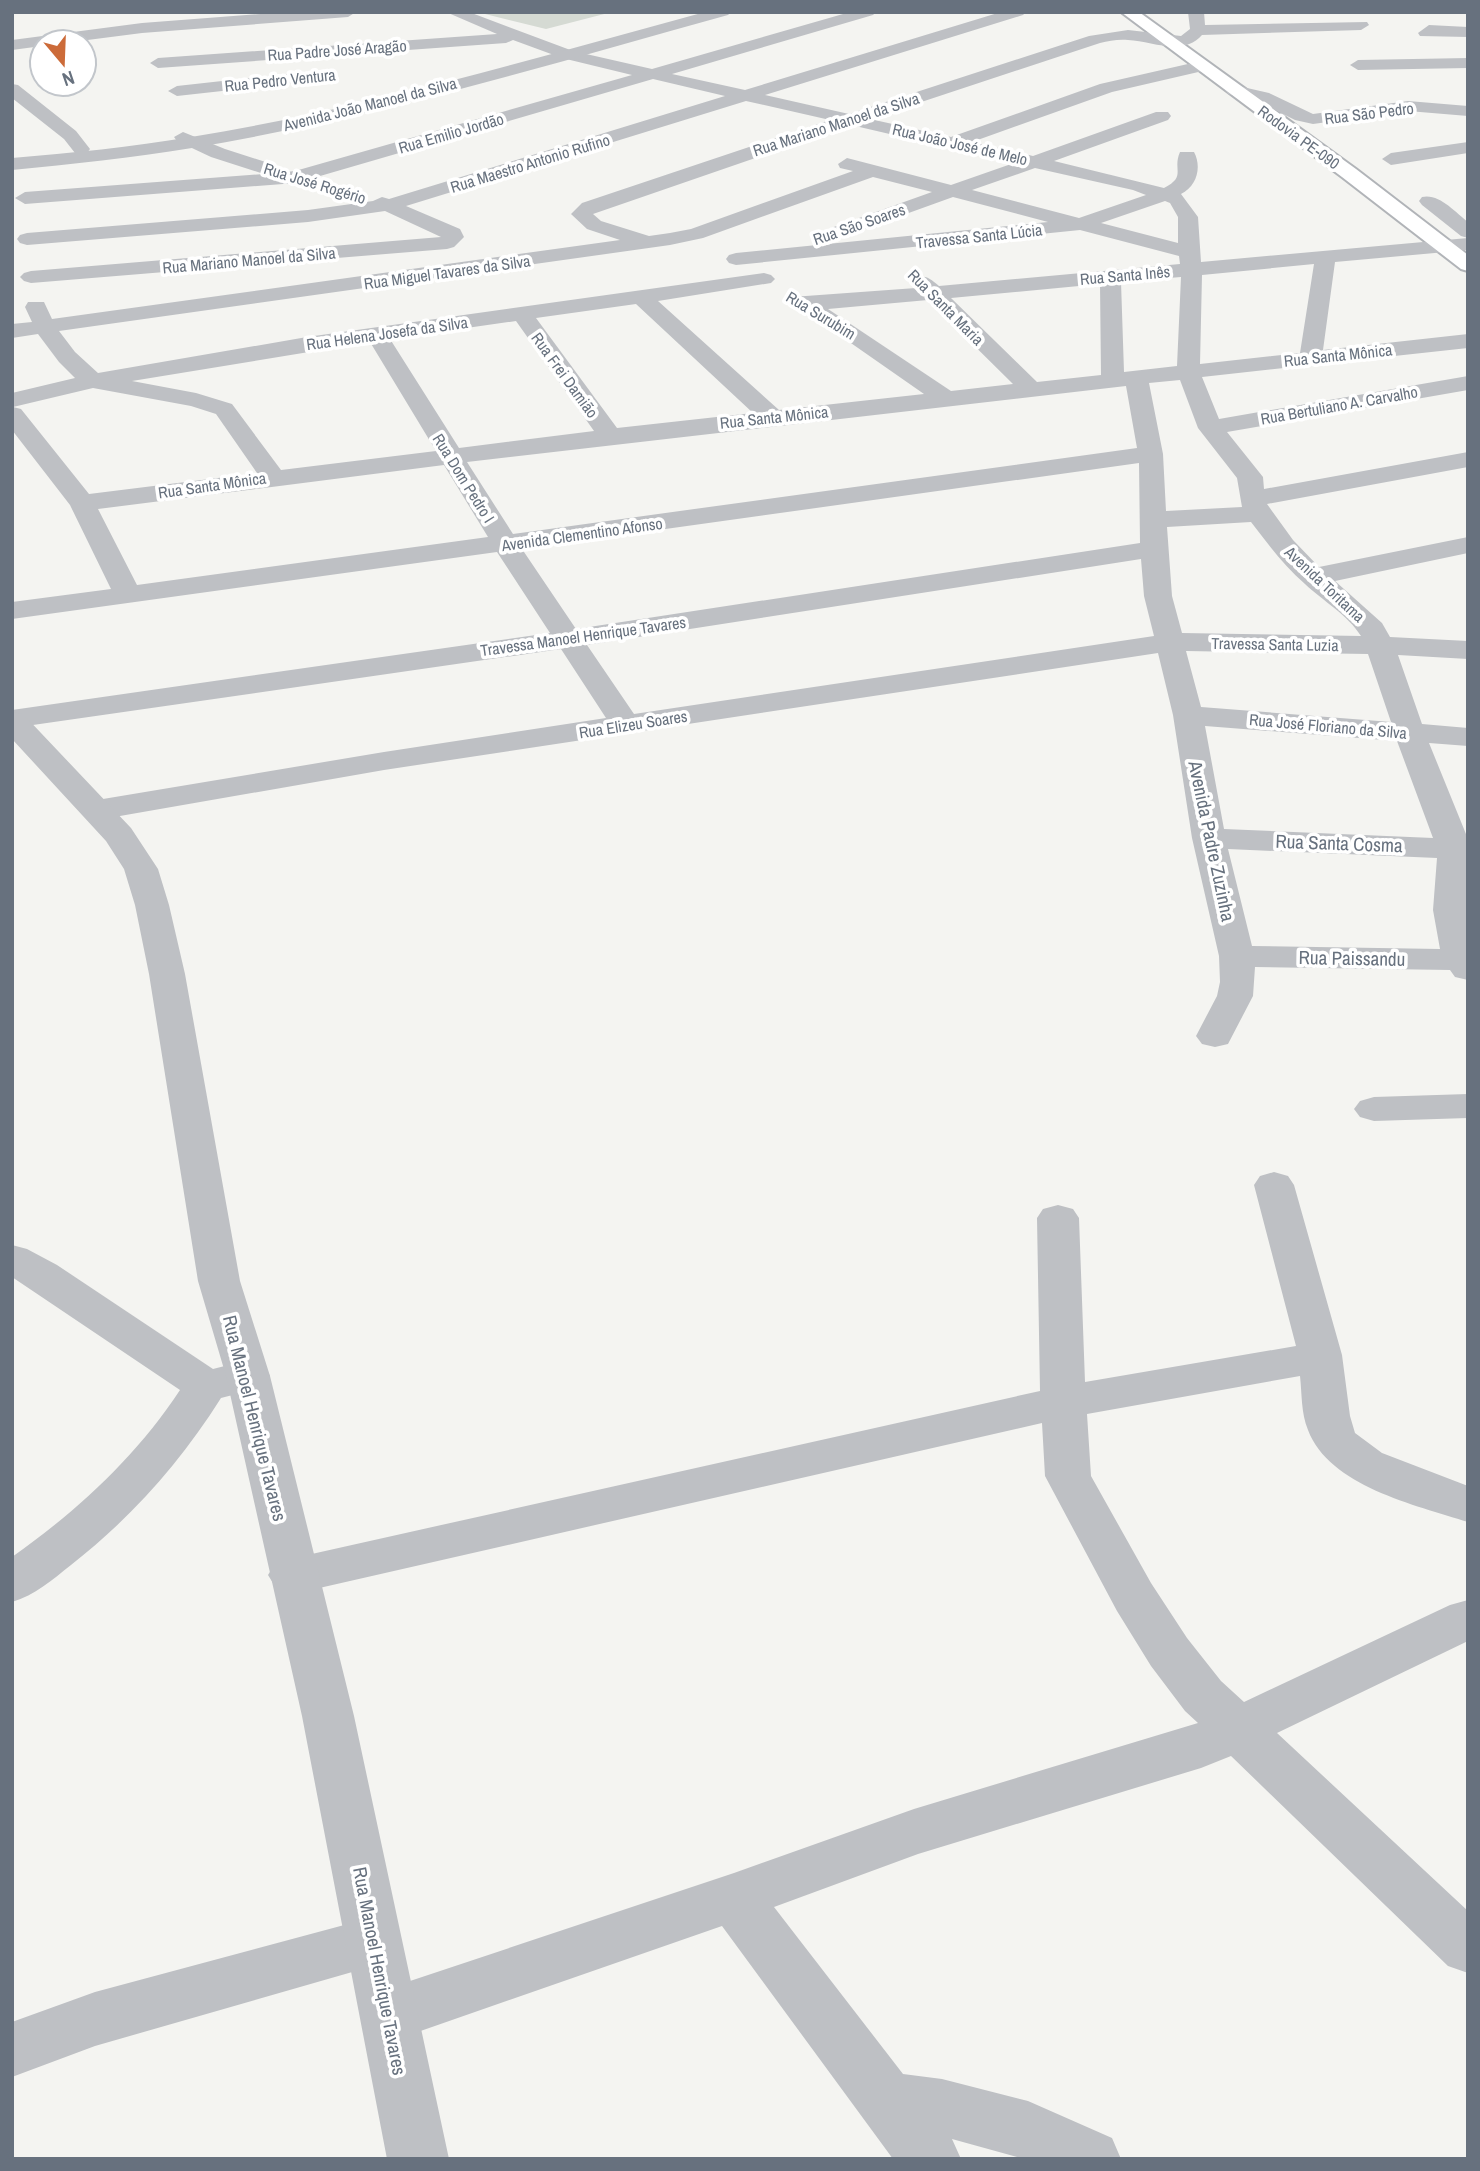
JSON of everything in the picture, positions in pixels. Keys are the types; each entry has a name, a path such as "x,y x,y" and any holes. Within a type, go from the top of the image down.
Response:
{"main road":[{"name":"Rodovia PE-090","path":"1129,12 1468,265"}],"street":[{"path":"131,12 198,132"},
{"path":"12,45 150,46 348,12"},
{"name":"Rua João José de Melo","path":"454,12 562,53 1167,194"},
{"name":"Avenida João Manoel da Silva","path":"624,36 701,12"},
{"name":"Avenida João Manoel da Silva","path":"15,160 278,120 723,12"},
{"name":"Rua Emilio Jordão","path":"20,210 296,177 868,12"},
{"name":"Rua Maestro Antonio Rufino","path":"27,239 308,216 389,205 1018,12"},
{"path":"1196,12 1198,30"},
{"path":"1103,20 1123,35"},
{"path":"1170,42 1190,38 1198,30"},
{"path":"1198,30 1360,46 1466,63"},
{"path":"1426,33 1429,30 1468,33"},
{"name":"Rua Mariano Manoel da Silva","path":"650,243 594,225 581,214 589,207 608,200 1083,41 1123,35 1170,42"},
{"name":"Rua Padre José Aragão","path":"150,46 515,37"},
{"path":"953,143 1048,107 1171,70 1201,66"},
{"path":"1171,70 1194,85"},
{"name":"Rua Pedro Ventura","path":"177,91 314,76"},
{"path":"12,89 70,135 81,149"},
{"name":"Rua São Pedro","path":"1234,90 1263,97 1313,119 1408,106 1468,111"},
{"name":"Rua São Soares","path":"768,256 1162,116"},
{"name":"Avenida João Manoel da Silva","path":"15,160 198,132"},
{"name":"Rua José Rogério","path":"198,132 240,161 323,185"},
{"path":"1391,159 1468,147"},
{"path":"1187,156 1186,182 1167,194 1181,204 1188,217 1188,371"},
{"path":"15,160 33,296 43,327 71,363 93,381 196,400 224,409 273,477"},
{"path":"844,163 1077,225 1190,261"},
{"name":"Rua Miguel Tavares da Silva","path":"12,331 650,243 695,234 872,171"},
{"name":"Rua José Rogério","path":"349,193 389,205 448,229"},
{"name":"Travessa Santa Lúcia","path":"736,259 1077,225 1167,194"},
{"path":"1455,199 1429,201 1468,232"},
{"name":"Rua Santa Maria","path":"865,223 883,246 1030,388"},
{"name":"Rua Mariano Manoel da Silva","path":"31,277 447,243 454,235 448,229"},
{"name":"Rua Surubim","path":"695,234 856,336 945,398"},
{"name":"Rua Santa Inês","path":"805,305 1110,276 1190,261 1325,257 1468,244"},
{"path":"1311,358 1325,257"},
{"path":"1110,276 1124,379 1151,463 1158,596 1170,642"},
{"name":"Rua Helena Josefa da Silva","path":"12,400 93,381 376,334 764,279"},
{"path":"639,295 772,417"},
{"name":"Rua Frei Damião","path":"521,313 610,436"},
{"name":"Rua Dom Pedro I","path":"376,334 567,640 626,724"},
{"name":"Rua Santa Mônica","path":"82,503 273,477 772,417 1468,341"},
{"name":"Avenida Toritama","path":"1188,371 1210,428 1250,477 1255,507 1283,546 1313,577 1372,629 1380,645 1409,733 1461,849"},
{"name":"Rua Bertuliano A. Carvalho","path":"1210,428 1468,383"},
{"path":"12,414 82,503 129,596"},
{"name":"Travessa Manoel Henrique Tavares","path":"12,720 567,640 1154,535 1255,507 1468,459"},
{"name":"Avenida Clementino Afonso","path":"12,624 1151,463"},
{"path":"1313,577 1468,545"},
{"name":"Avenida Clementino Afonso","path":"12,611 511,552"},
{"name":"Travessa Santa Luzia","path":"1170,642 1380,645 1468,650"},
{"name":"Avenida Padre Zuzinha","path":"1170,642 1188,715 1209,838 1237,956 1238,982 1235,996 1215,1036"},
{"name":"Rua Elizeu Soares","path":"97,810 626,724 1170,642"},
{"name":"Rua José Floriano da Silva","path":"1188,715 1468,737"},
{"name":"Rua Manoel Henrique Tavares","path":"12,720 119,835 141,869 152,905 167,974 219,1281 227,1381 293,1575 328,1716 418,2159"},
{"name":"Rua Santa Cosma","path":"1209,838 1461,849"},
{"path":"1461,849 1450,910 1465,963"},
{"name":"Rua Paissandu","path":"1237,956 1465,963"},
{"path":"1374,1109 1468,1106"},
{"path":"1274,1185 1320,1357 1328,1421 1335,1440 1342,1449 1372,1467 1468,1504"},
{"path":"1058,1218 1063,1402 1068,1476 1134,1597 1169,1652 1203,1696 1468,1948"},
{"path":"12,1259 227,1381 116,1502 12,1583"},
{"path":"293,1575 1063,1402 1320,1357"},
{"path":"388,2015 734,1897 914,1832 1201,1746 1468,1619"},
{"path":"734,1897 930,2159"},
{"path":"12,2050 94,2020 374,1942"},
{"path":"886,2100 942,2108 1028,2130 1090,2159"}],"shaded area":[{"path":"477,12 612,12 546,29"}]}
